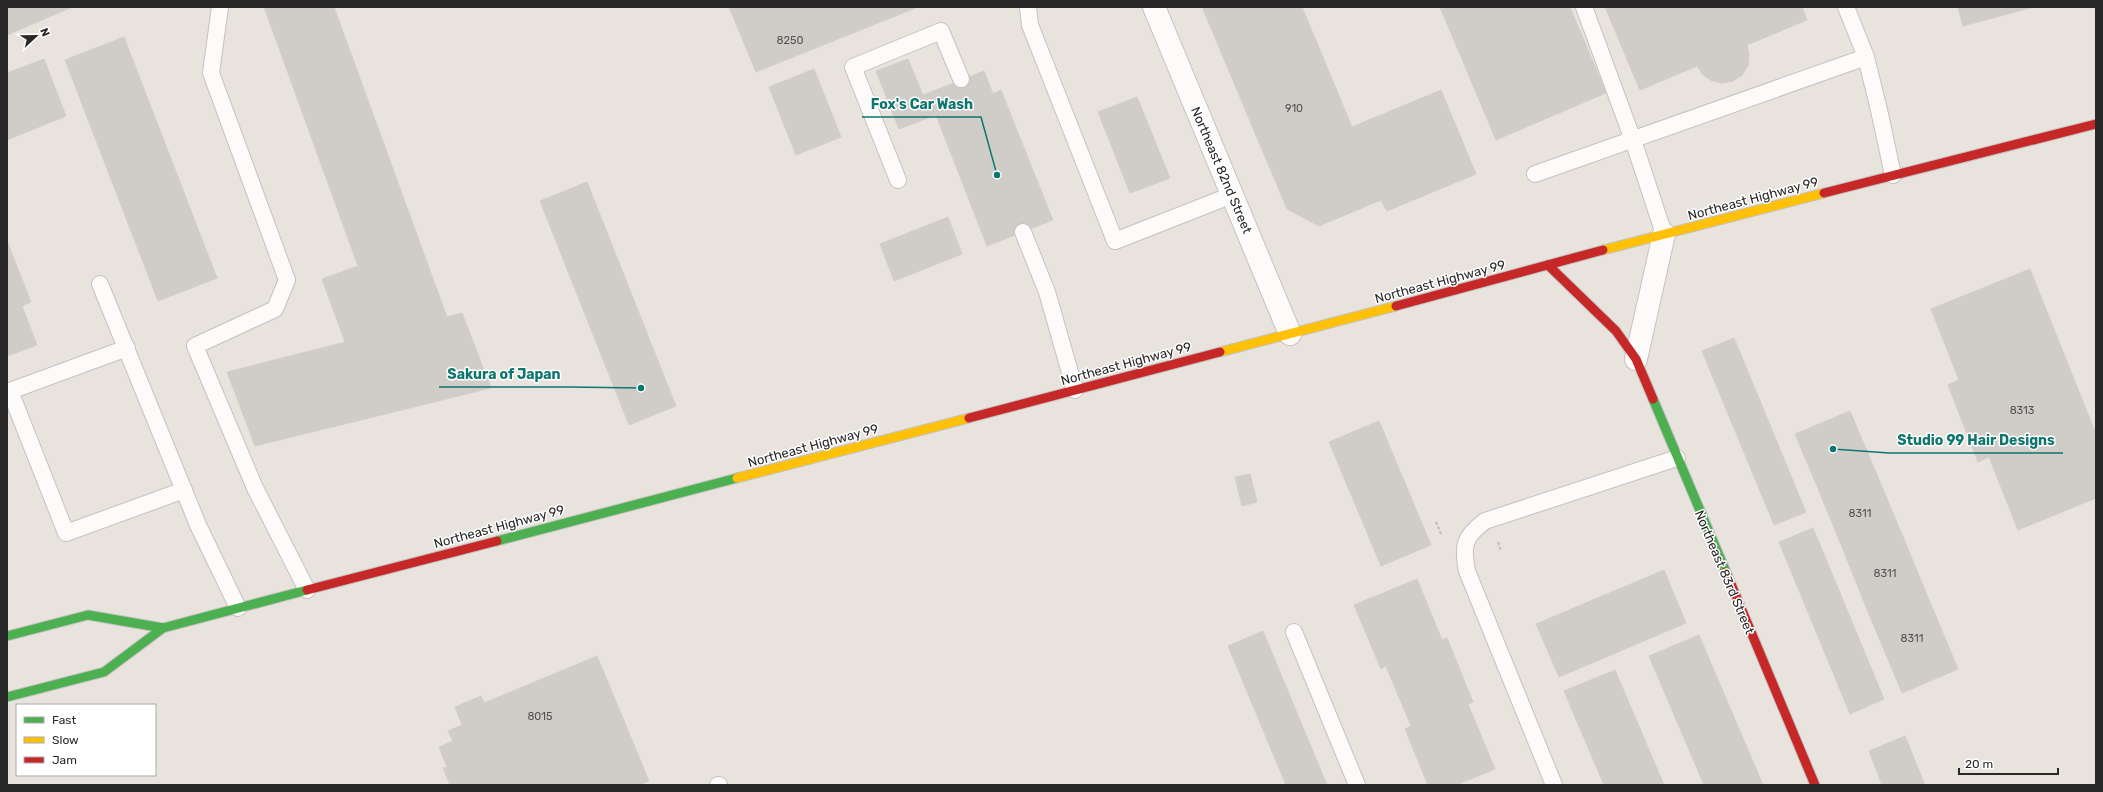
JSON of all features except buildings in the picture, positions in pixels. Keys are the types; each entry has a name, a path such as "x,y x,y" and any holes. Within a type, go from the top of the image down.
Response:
{"main road":[{"name":"Northeast Highway 99","path":"7,697 104,672 164,628 1290,334 1664,234 2096,124"},
{"name":"Northeast 83rd Street","path":"1548,265 1616,330 1636,360 1815,785"},
{"name":"Northeast Highway 99","path":"7,636 88,615 164,628"}],"street":[{"name":"Northeast 82nd Street","path":"1154,7 1290,334"},
{"path":"1636,360 1664,234"}],"lane":[{"path":"220,7 211,73 287,280 275,309 195,346 255,488 307,590"},
{"path":"1028,7 1030,25 1115,241 1232,194"},
{"path":"1584,7 1633,140 1664,234"},
{"path":"1846,7 1866,57 1879,110 1892,175"},
{"path":"898,180 852,67 941,31 961,79"},
{"path":"1535,174 1866,57"},
{"path":"1023,232 1047,292 1075,390"},
{"path":"100,284 198,525 238,608"},
{"path":"127,348 10,391 66,533 184,490"},
{"path":"1554,785 1467,571 1464,557 1466,543 1471,532 1485,521 1677,458"},
{"path":"1294,632 1357,785"}],"traffic: fast":[{"path":"1653,399 1726,572"},
{"path":"497,541 737,478"},
{"path":"7,697 104,672 163,628 307,590"},
{"path":"7,636 88,615 163,628"}],"traffic: slow":[{"path":"1603,250 1824,193"},
{"path":"1220,352 1396,306"},
{"path":"737,478 969,418"}],"traffic: jam":[{"path":"1824,193 2096,124"},
{"path":"1396,306 1603,250"},
{"path":"1548,265 1616,331 1636,359 1653,399"},
{"path":"969,418 1220,352"},
{"path":"307,590 497,541"},
{"path":"1726,572 1815,785"}],"place":[{"name":"Fox's Car Wash","path":"997,175"},
{"name":"Sakura of Japan","path":"641,388"},
{"name":"Studio 99 Hair Designs","path":"1833,449"}]}
